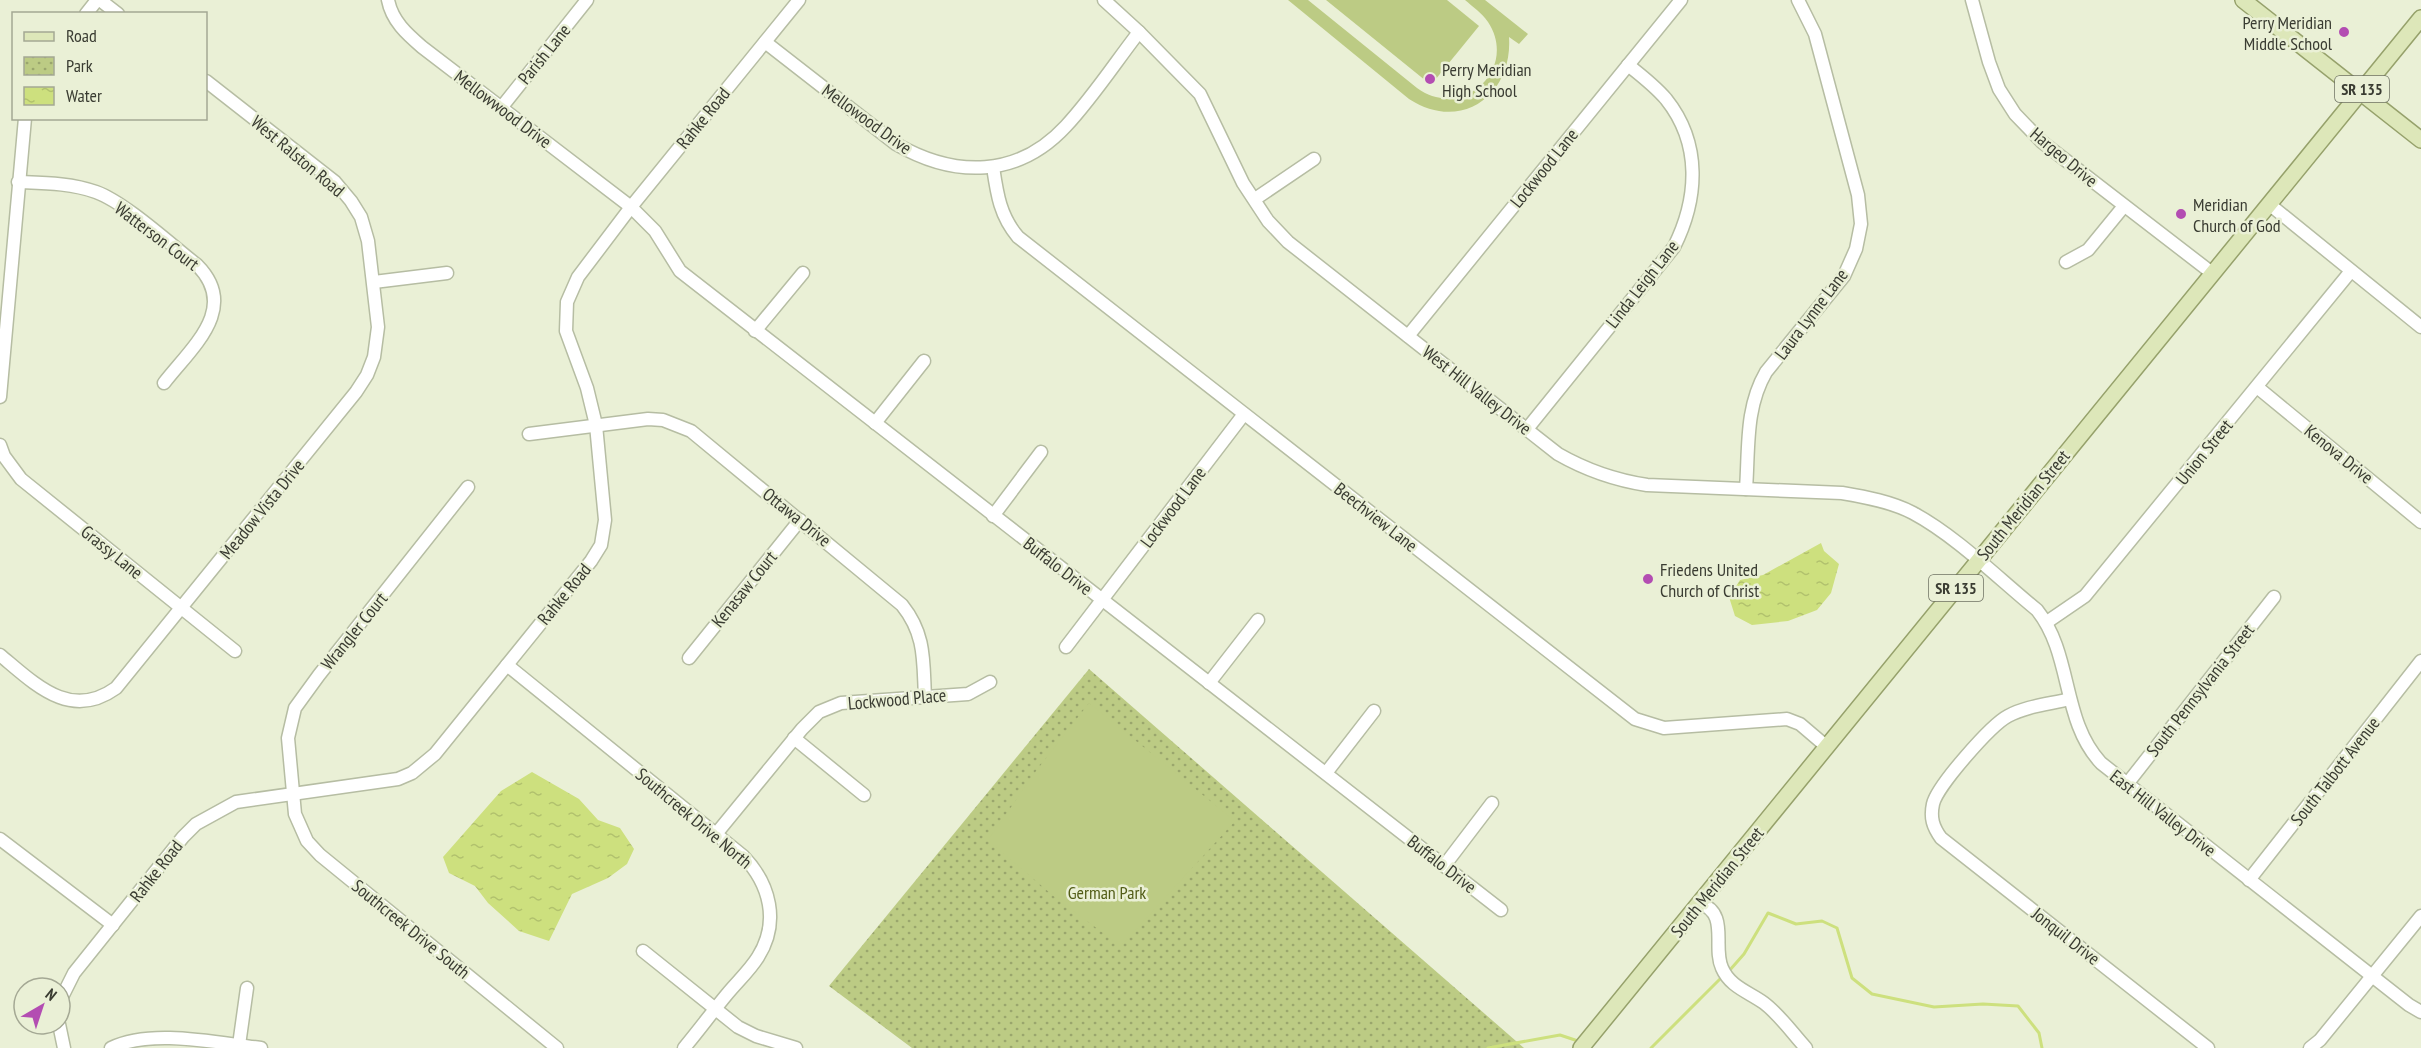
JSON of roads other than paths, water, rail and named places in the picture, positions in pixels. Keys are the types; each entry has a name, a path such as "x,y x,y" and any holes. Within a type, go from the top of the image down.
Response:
{"main road":[{"path":"2243,0 2421,140"},
{"name":"South Meridian Street","path":"1581,1048 2421,18"}],"street":[{"path":"88,12 98,0 114,12"},
{"name":"Mellowwood Drive","path":"388,0 394,17 409,35 631,207"},
{"name":"Parish Lane","path":"501,108 587,0"},
{"name":"Rahke Road","path":"72,977 183,837 196,824 236,802 293,793 379,784 412,773 435,754 591,561 601,545 604,520 596,425 587,388 566,331 567,302 578,277 631,207 799,0"},
{"name":"West Hill Valley Drive","path":"1104,0 1200,94 1243,183 1268,220 1288,242 1558,454 1583,468 1619,481 1647,485 1842,493 1871,498 1912,513 1941,531 1978,561"},
{"name":"Lockwood Lane","path":"1408,336 1681,0"},
{"name":"Laura Lynne Lane","path":"1746,489 1751,409 1756,390 1766,372 1844,276 1856,249 1861,225 1858,195 1815,34 1798,0"},
{"name":"Hargeo Drive","path":"1972,0 1996,80 2015,114 2042,142 2212,273"},
{"name":"Mellowood Drive","path":"765,42 896,144 913,154 949,167 973,169 993,167 1022,158 1045,145 1066,126 1139,32"},
{"name":"Linda Leigh Lane","path":"1527,429 1674,247 1689,211 1693,168 1689,145 1678,118 1655,87 1628,65"},
{"name":"West Ralston Road","path":"207,82 327,176 345,193 356,209 366,231 374,282"},
{"path":"0,397 25,120"},
{"path":"1255,200 1314,159"},
{"name":"Beechview Lane","path":"993,167 998,203 1008,226 1018,237 1635,719 1664,728 1787,719 1800,724 1827,747"},
{"name":"Watterson Court","path":"18,182 70,185 98,193 122,207 208,276 215,295 215,309 207,328 164,383"},
{"path":"2269,204 2421,327"},
{"path":"2066,262 2088,250 2124,206"},
{"name":"Buffalo Drive","path":"631,207 655,231 680,272 1501,910"},
{"name":"Union Street","path":"2047,622 2085,596 2351,271"},
{"path":"374,282 447,273"},
{"path":"755,331 802,273"},
{"name":"Meadow Vista Drive","path":"0,655 52,695 70,700 104,696 120,685 362,384 371,366 377,342 378,313 374,282"},
{"path":"875,423 924,361"},
{"name":"Kenova Drive","path":"2256,387 2421,522"},
{"name":"Lockwood Lane","path":"1065,647 1244,414"},
{"name":"Ottawa Drive","path":"529,434 648,419 678,424 691,431 902,605 914,620 922,647 925,697"},
{"name":"Grassy Lane","path":"0,445 4,456 21,479 236,651"},
{"path":"993,516 1041,452"},
{"name":"Wrangler Court","path":"293,793 288,738 295,708 468,487"},
{"name":"Kenasaw Court","path":"689,658 800,520"},
{"name":"East Hill Valley Drive","path":"1978,561 2037,610 2047,622 2058,647 2078,729 2089,750 2101,764 2409,1005 2421,1012"},
{"name":"South Pennsylvania Street","path":"2127,784 2274,597"},
{"path":"1209,683 1258,620"},
{"name":"South Talbott Avenue","path":"2249,880 2421,661"},
{"name":"Southcreek Drive North","path":"507,665 716,834 756,870 769,896 771,920 758,956 715,1009"},
{"name":"Lockwood Place","path":"716,834 819,712 841,703 968,694 990,682"},
{"name":"Jonquil Drive","path":"2070,699 2020,711 2006,717 1990,729 1941,787 1933,802 1931,819 1934,830 1941,838 2208,1048"},
{"path":"1326,774 1374,711"},
{"path":"795,738 864,795"},
{"name":"Southcreek Drive South","path":"293,793 298,823 307,841 320,855 557,1048"},
{"path":"1444,866 1492,803"},
{"path":"1,843 113,926"},
{"path":"1699,903 1711,909 1718,920 1718,953 1727,976 1766,1004 1806,1048"},
{"path":"2310,1048 2320,1040 2421,916"},
{"path":"643,951 738,1027 756,1036 796,1048"},
{"path":"239,1045 247,988"},
{"path":"684,1048 715,1009"},
{"path":"111,1048 144,1039 168,1038 261,1048"}],"water":[{"path":"1821,543 1824,551 1839,564 1831,593 1817,610 1788,621 1752,625 1735,616 1729,597 1740,580 1763,575"},
{"path":"532,772 579,799 598,820 620,828 634,849 627,864 608,878 572,894 549,941 519,931 488,903 475,886 449,873 443,857 501,791"}],"waterway":[{"path":"1729,971 1744,954 1768,913 1796,924 1822,921 1837,928 1852,978 1872,994 1934,1007 1983,1004 2018,1006 2039,1033 2042,1048"},
{"path":"1651,1048 1722,977"},
{"path":"1488,1048 1560,1035 1581,1042"}],"place":[{"name":"Perry Meridian Middle School","path":"2344,32"},
{"name":"Perry Meridian High School","path":"1430,79"},
{"name":"Meridian Church of God","path":"2181,214"},
{"name":"Friedens United Church of Christ","path":"1648,579"}],"park label":[{"name":"German Park","path":"1107,892"}]}
